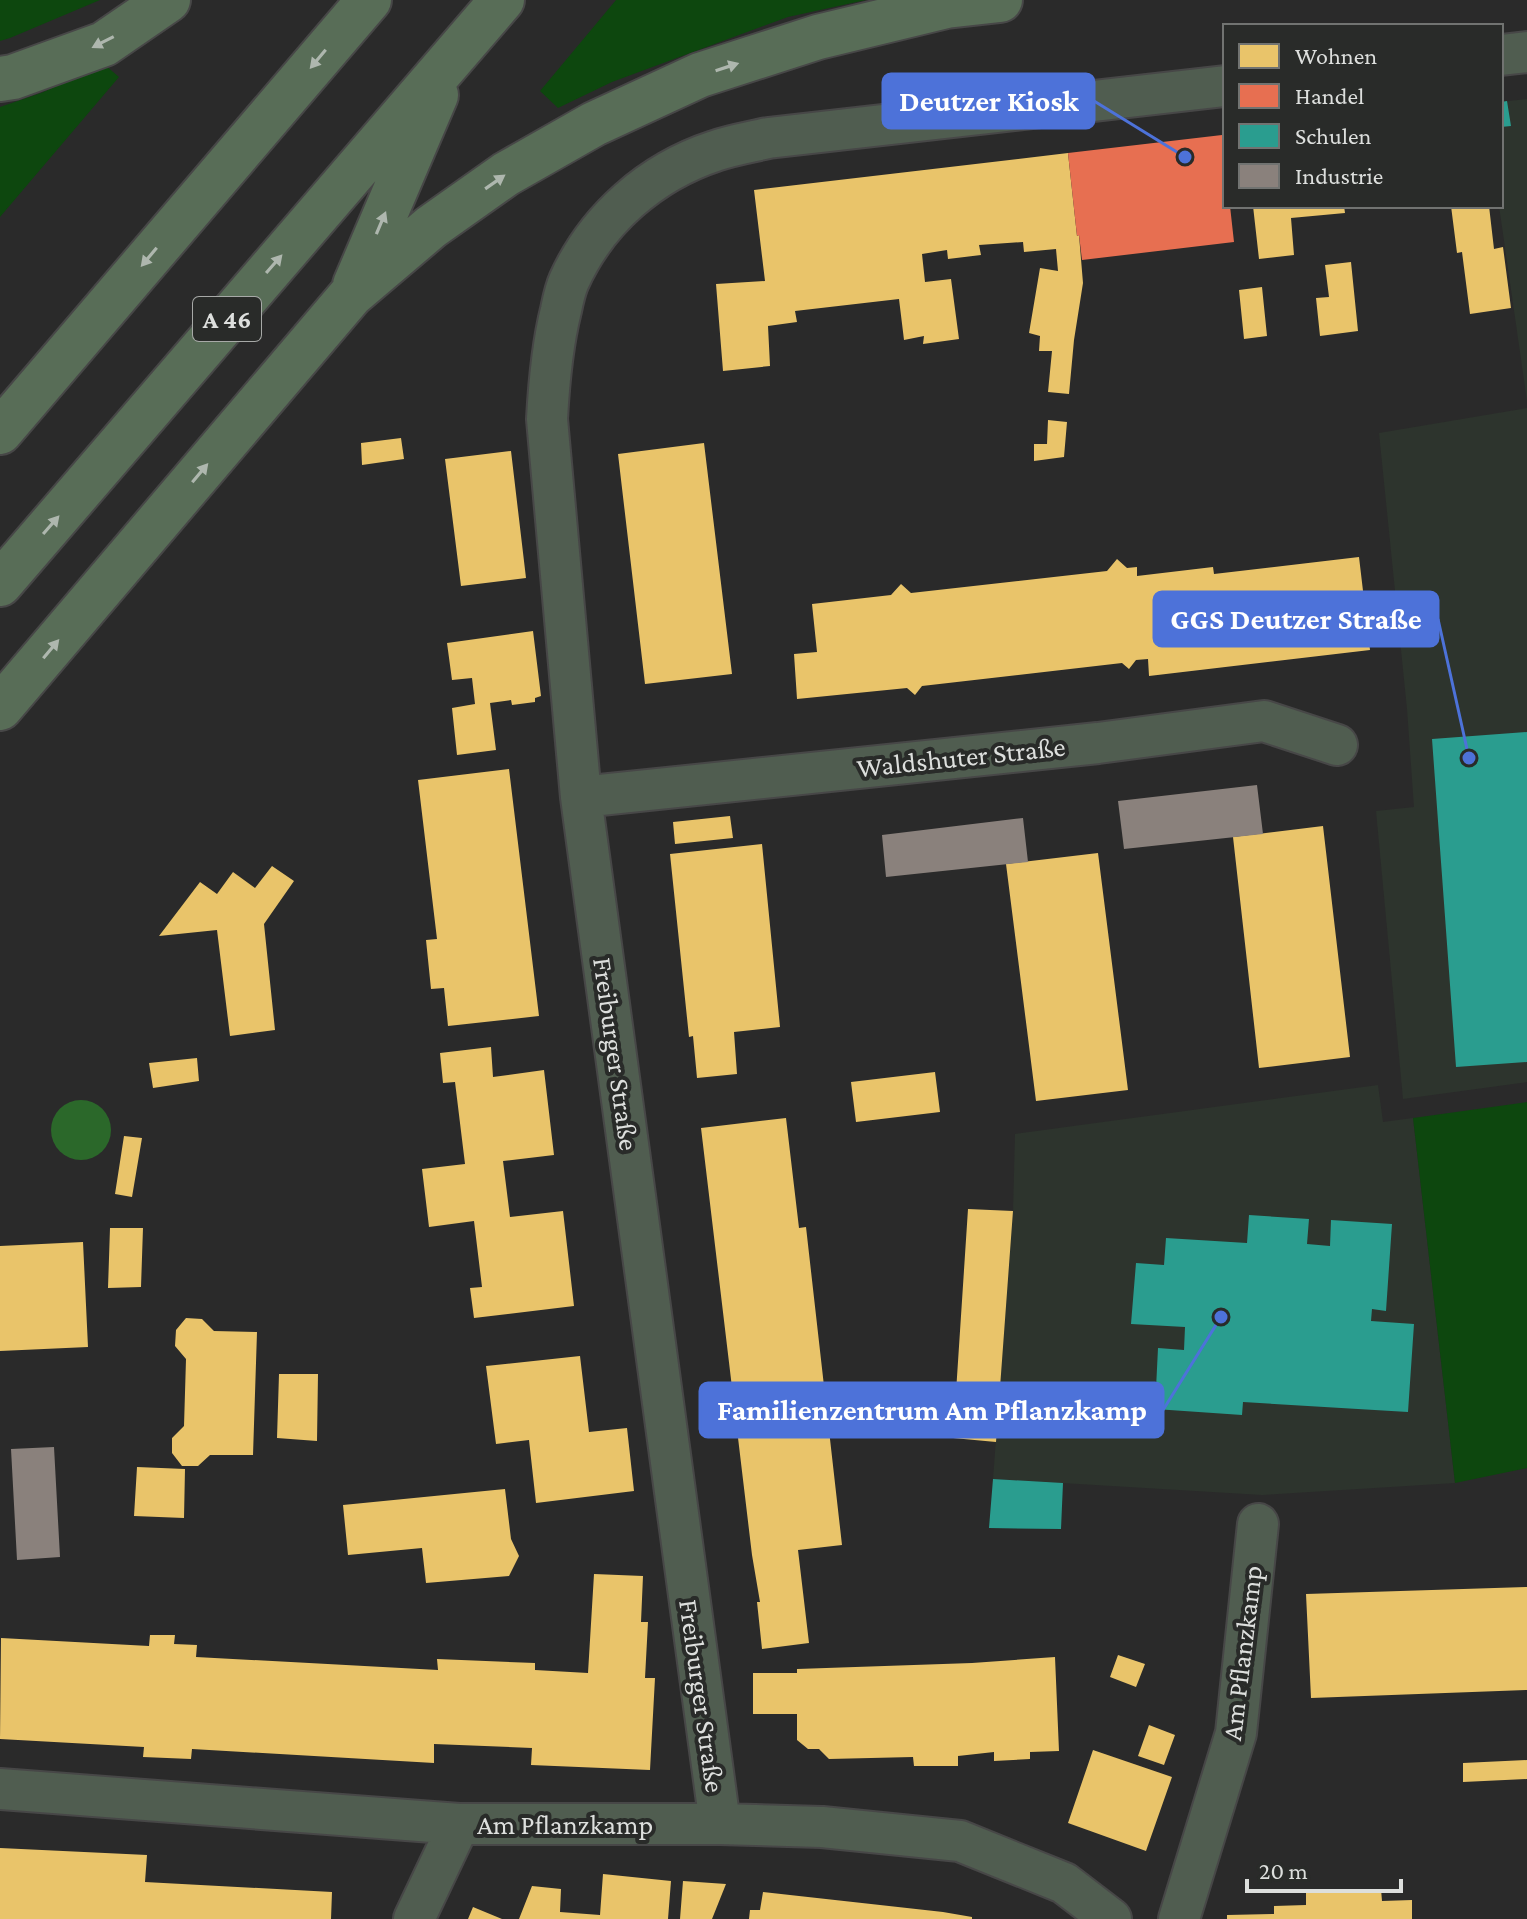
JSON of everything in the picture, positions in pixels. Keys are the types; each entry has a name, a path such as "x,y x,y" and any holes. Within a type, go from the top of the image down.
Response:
{"highway":[{"path":"0,79 104,44 168,0"},
{"path":"0,432 369,0"},
{"name":"A 46","path":"0,584 502,0"},
{"path":"0,708 351,295 431,227 506,174 594,124 700,75 818,37 946,6 1000,0"},
{"path":"351,295 453,54"}],"street":[{"path":"1503,55 1527,52"},
{"name":"Freiburger Straße","path":"720,1824 581,797 547,419 555,331 568,283 589,243 619,208 664,174 715,151 768,138 1223,86"},
{"name":"Waldshuter Straße","path":"581,797 1098,743 1264,721 1337,745"},
{"name":"Am Pflanzkamp","path":"1179,1919 1236,1733 1258,1524"},
{"name":"Am Pflanzkamp","path":"0,1789 459,1824 822,1827 960,1841 1064,1883 1111,1919"},
{"path":"414,1919 459,1824"}],"shaded area":[{"path":"0,0 100,0 0,41"},
{"path":"616,0 866,0 788,17 612,82 558,108 540,91"},
{"path":"105,65 119,77 0,217 0,107"},
{"path":"1527,99 1527,401 1499,208 1503,208 1503,102"},
{"path":"1527,408 1527,1082 1403,1099 1376,811 1414,807 1379,433"},
{"path":"1378,1085 1383,1122 1413,1118 1455,1483 1262,1495 993,1479 1013,1212 1015,1134"},
{"path":"81,1100 103,1108 111,1130 103,1152 81,1160 59,1152 51,1130 59,1108"},
{"path":"1527,1102 1527,1468 1455,1483 1413,1118"}],"building: Wohnen":[{"path":"1068,153 1083,283 1069,394 1048,392 1052,351 1039,351 1040,336 1029,333 1040,268 1058,271 1056,249 1024,252 1023,242 979,245 981,255 948,259 947,250 922,254 925,282 951,279 959,339 923,344 924,336 904,340 899,299 795,311 797,322 768,326 770,366 723,371 716,284 765,281 754,190"},
{"path":"1253,208 1344,208 1345,213 1291,218 1294,255 1259,259"},
{"path":"1451,208 1489,208 1494,249 1503,247 1511,308 1470,314 1462,252 1457,253"},
{"path":"1351,262 1358,331 1320,336 1316,298 1329,297 1325,265"},
{"path":"1262,287 1267,336 1244,339 1239,290"},
{"path":"1048,420 1067,422 1064,457 1034,461 1034,444 1047,444"},
{"path":"401,438 404,459 362,465 361,443"},
{"path":"704,443 732,674 645,684 618,454"},
{"path":"511,451 526,578 461,586 445,459"},
{"path":"1359,557 1370,650 1149,676 1148,659 1136,660 1129,669 1122,663 922,686 915,695 907,688 797,699 794,654 817,652 812,604 891,595 901,584 911,593 1107,571 1117,559 1127,568 1137,567 1137,576 1213,567 1214,574"},
{"path":"533,631 541,696 535,698 535,702 512,705 511,700 490,703 496,750 457,755 452,708 475,704 472,678 452,680 447,643"},
{"path":"509,769 539,1016 448,1026 444,988 431,989 426,940 437,939 418,780"},
{"path":"730,816 733,838 675,844 673,822"},
{"path":"1323,826 1350,1057 1259,1068 1233,837"},
{"path":"762,844 780,1027 734,1032 737,1074 697,1078 693,1036 689,1037 670,854"},
{"path":"1098,853 1128,1090 1036,1101 1006,864"},
{"path":"272,866 294,881 264,924 275,1030 230,1036 217,930 159,936 200,882 217,894 233,872 255,888"},
{"path":"491,1047 493,1077 544,1070 554,1155 503,1161 510,1217 563,1211 574,1306 474,1318 470,1288 482,1287 474,1221 429,1227 422,1169 465,1164 455,1082 443,1083 440,1053"},
{"path":"197,1058 199,1081 153,1088 149,1063"},
{"path":"935,1072 940,1112 856,1122 851,1082"},
{"path":"786,1118 799,1228 806,1227 842,1545 798,1550 809,1643 762,1649 757,1602 760,1602 701,1128"},
{"path":"124,1136 142,1138 132,1197 115,1194"},
{"path":"968,1209 1013,1211 996,1442 953,1438"},
{"path":"110,1228 143,1228 141,1287 108,1288"},
{"path":"83,1242 88,1347 0,1351 0,1246"},
{"path":"186,1318 202,1319 214,1331 257,1332 253,1455 210,1455 198,1466 182,1466 172,1453 172,1438 184,1426 186,1359 175,1346 176,1330"},
{"path":"580,1356 589,1432 627,1428 634,1491 536,1503 529,1440 496,1444 486,1366"},
{"path":"279,1374 318,1374 317,1441 277,1438"},
{"path":"137,1467 185,1469 184,1518 134,1516"},
{"path":"505,1489 511,1539 519,1556 509,1576 426,1583 422,1548 348,1555 343,1505"},
{"path":"594,1574 643,1576 641,1622 648,1622 645,1678 655,1678 650,1770 531,1765 532,1748 434,1744 434,1763 192,1749 191,1759 143,1757 144,1747 0,1739 1,1638 149,1646 150,1635 175,1635 174,1644 197,1645 196,1657 438,1670 437,1659 535,1663 535,1670 588,1673"},
{"path":"1527,1587 1527,1690 1311,1698 1306,1594"},
{"path":"1118,1655 1145,1664 1136,1687 1110,1677"},
{"path":"1055,1657 1059,1751 1030,1752 1030,1759 994,1761 994,1752 958,1756 958,1766 914,1766 913,1757 829,1759 819,1749 808,1749 797,1740 797,1714 753,1714 753,1673"},
{"path":"1149,1725 1175,1735 1164,1765 1138,1756"},
{"path":"1093,1750 1172,1777 1146,1851 1068,1823"},
{"path":"1527,1760 1527,1779 1463,1782 1463,1763"},
{"path":"0,1848 147,1855 145,1882 332,1892 331,1919 0,1919"},
{"path":"603,1874 671,1881 668,1919 519,1919 532,1886 561,1889 560,1912 600,1915"},
{"path":"683,1881 726,1884 712,1919 680,1919"},
{"path":"1381,1889 1382,1901 1412,1900 1412,1919 1227,1919 1227,1915 1274,1914 1274,1906 1306,1905 1306,1893"},
{"path":"763,1892 943,1912 972,1919 749,1919 750,1910 760,1910"},
{"path":"473,1907 502,1919 468,1919"}],"building: Handel":[{"path":"1222,135 1223,208 1230,208 1234,242 1082,260 1068,153"}],"building: Schulen":[{"path":"1507,101 1511,126 1503,127 1503,102"},
{"path":"1527,732 1527,1062 1456,1067 1432,739"},
{"path":"1249,1215 1309,1219 1307,1244 1330,1246 1331,1220 1392,1224 1386,1311 1372,1309 1371,1321 1414,1324 1408,1412 1243,1402 1242,1415 1155,1409 1158,1348 1184,1350 1185,1327 1131,1324 1136,1263 1164,1265 1166,1238 1247,1243"},
{"path":"993,1479 1063,1483 1061,1529 989,1528"}],"building: Industrie":[{"path":"1257,785 1263,834 1124,849 1118,801"},
{"path":"1023,818 1028,862 886,877 882,835"},
{"path":"54,1447 60,1557 17,1560 11,1449"}],"place":[{"name":"Deutzer Kiosk","path":"1185,157"},
{"name":"GGS Deutzer Straße","path":"1469,758"},
{"name":"Familienzentrum Am Pflanzkamp","path":"1221,1317"}]}
